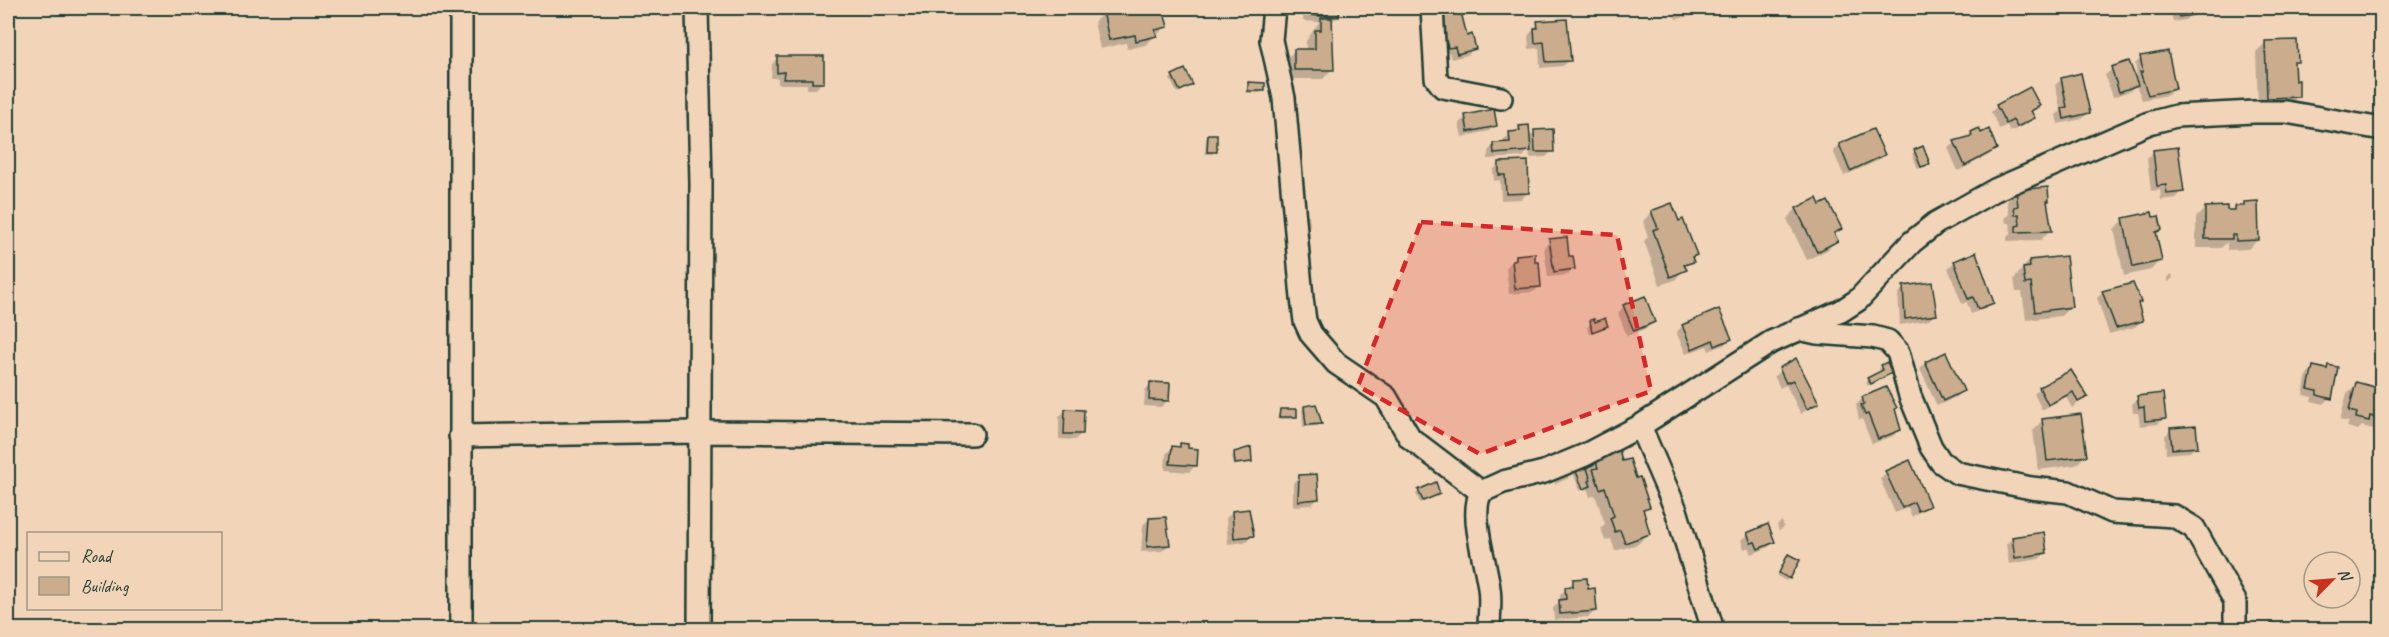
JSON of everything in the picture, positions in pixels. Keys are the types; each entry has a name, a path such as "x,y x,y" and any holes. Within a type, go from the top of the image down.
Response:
{"street":[{"path":"461,8 461,630"},
{"path":"697,8 701,183 698,432 699,630"},
{"path":"1274,8 1271,40 1284,98 1305,321 1311,334 1336,363 1386,398 1410,438 1481,492"},
{"path":"1432,8 1436,78 1443,87 1501,98"},
{"path":"1481,492 1503,482 1544,472 1585,455 1640,426 1771,342 1841,311 1858,300 1912,242 1936,223 1995,190 2149,123 2176,116 2275,112 2382,129"},
{"path":"1797,329 1817,333 1873,337 1888,341 1898,352 1910,396 1931,447 1941,462 1958,473 2031,488 2068,492 2112,512 2174,516 2194,528 2235,601 2235,630"},
{"path":"1640,426 1676,510 1713,630"},
{"path":"460,436 698,432 972,434"},
{"path":"1481,492 1478,507 1481,550 1490,589 1489,630"}],"highlighted area":[{"path":"1421,222 1617,235 1651,391 1480,454 1358,386"}],"building":[{"path":"1111,8 1163,8 1168,27 1155,30 1157,36 1136,41 1135,35 1109,40 1103,11"},
{"path":"1309,8 1340,8 1339,17 1309,15"},
{"path":"1460,8 1467,36 1472,34 1476,49 1457,54 1455,47 1448,48 1446,40 1440,41 1438,9"},
{"path":"2177,8 2203,8 2192,9 2193,15 2179,17"},
{"path":"1321,18 1332,18 1334,70 1294,70 1294,49 1315,49 1315,30 1321,30"},
{"path":"1567,19 1571,61 1546,62 1544,42 1535,43 1534,28 1538,28 1537,21"},
{"path":"2297,40 2298,62 2294,62 2295,81 2299,80 2299,97 2267,98 2265,41"},
{"path":"2168,51 2176,89 2148,95 2140,72 2143,72 2140,56"},
{"path":"777,56 824,56 824,83 812,83 812,79 783,79 784,72 777,73"},
{"path":"2129,61 2138,85 2119,92 2111,67"},
{"path":"1185,69 1193,85 1180,91 1172,75"},
{"path":"2081,73 2090,113 2064,119 2062,108 2067,107 2061,78"},
{"path":"1248,82 1265,83 1265,91 1248,91"},
{"path":"2030,87 2040,106 2031,111 2035,118 2017,127 2013,120 2006,124 1996,105"},
{"path":"1494,109 1497,126 1468,132 1465,115"},
{"path":"1529,125 1531,151 1494,154 1493,143 1510,142 1509,132 1520,131 1519,126"},
{"path":"1979,128 1981,133 1989,129 1997,149 1965,166 1954,141 1972,136 1971,132"},
{"path":"1553,129 1554,152 1535,152 1534,130"},
{"path":"1873,129 1885,155 1850,171 1839,144"},
{"path":"1208,134 1217,134 1217,152 1207,152"},
{"path":"1923,146 1930,164 1921,167 1914,150"},
{"path":"2178,147 2184,192 2167,194 2166,185 2157,186 2153,150"},
{"path":"1528,161 1529,193 1506,194 1505,175 1499,175 1499,162"},
{"path":"2048,187 2049,201 2047,201 2052,231 2016,232 2016,226 2020,225 2019,214 2015,215 2014,207 2018,206 2016,190"},
{"path":"1817,198 1820,205 1828,201 1842,229 1834,233 1838,241 1817,252 1796,208"},
{"path":"2258,201 2259,240 2236,241 2236,235 2232,235 2232,239 2205,239 2205,207 2227,206 2227,210 2235,210 2235,206 2244,206 2244,202"},
{"path":"1672,203 1679,221 1683,219 1697,255 1692,257 1694,262 1684,265 1687,270 1670,277 1653,230 1658,228 1651,211"},
{"path":"2152,212 2153,217 2159,216 2162,230 2156,232 2162,261 2133,267 2123,218"},
{"path":"1567,237 1569,256 1573,256 1575,269 1554,272 1549,239"},
{"path":"1976,252 1994,303 1978,309 1973,297 1968,299 1954,261"},
{"path":"1535,253 1535,262 1539,262 1541,287 1515,289 1512,260 1516,260 1516,255"},
{"path":"2066,256 2072,307 2035,312 2031,283 2025,284 2023,268 2030,267 2029,260"},
{"path":"1932,282 1937,315 1905,319 1903,286"},
{"path":"2133,283 2141,302 2138,303 2143,321 2116,328 2102,291"},
{"path":"1645,296 1655,322 1634,331 1623,305"},
{"path":"1719,309 1732,339 1715,346 1713,340 1692,349 1682,325"},
{"path":"1605,318 1608,326 1592,332 1590,320 1594,319 1595,322"},
{"path":"1946,352 1964,391 1943,401 1925,362"},
{"path":"1796,358 1819,403 1807,409 1793,380 1786,383 1779,368"},
{"path":"1887,362 1892,373 1871,384 1867,378 1883,370 1881,365"},
{"path":"2328,365 2338,367 2332,399 2317,395 2317,391 2308,389 2313,366 2327,369"},
{"path":"2071,370 2088,397 2078,402 2073,392 2048,405 2039,387"},
{"path":"1150,382 1170,383 1169,401 1149,400"},
{"path":"2356,382 2382,389 2382,419 2370,416 2369,421 2356,418 2357,413 2349,411"},
{"path":"1886,387 1897,408 1895,409 1901,430 1878,439 1868,414 1865,415 1861,405 1864,404 1862,397"},
{"path":"2163,393 2166,419 2145,421 2144,407 2139,408 2137,396"},
{"path":"1316,404 1322,424 1306,425 1304,406"},
{"path":"1065,409 1084,410 1083,434 1064,434"},
{"path":"1280,409 1297,409 1297,417 1279,417"},
{"path":"2081,414 2087,456 2047,461 2042,419"},
{"path":"2196,426 2198,447 2172,449 2170,428"},
{"path":"1180,443 1188,444 1188,448 1198,449 1197,466 1170,464 1172,446 1180,447"},
{"path":"1251,447 1252,462 1235,464 1234,452"},
{"path":"1619,449 1622,461 1630,459 1636,478 1640,477 1650,507 1643,509 1650,534 1625,543 1620,530 1615,532 1610,518 1614,516 1605,487 1600,489 1593,469 1598,468 1595,458"},
{"path":"1584,460 1591,486 1583,489 1573,464"},
{"path":"1910,460 1930,506 1918,511 1914,502 1902,508 1885,471"},
{"path":"1317,474 1319,499 1298,501 1299,475"},
{"path":"1436,482 1440,494 1423,501 1418,490"},
{"path":"1249,509 1254,536 1234,538 1232,511"},
{"path":"1166,517 1170,545 1147,547 1149,518"},
{"path":"1768,524 1775,542 1758,549 1755,542 1751,543 1747,533"},
{"path":"2044,532 2047,553 2015,558 2012,537"},
{"path":"1788,554 1800,560 1790,579 1779,573"},
{"path":"1587,578 1588,589 1595,588 1597,611 1560,614 1559,600 1566,599 1565,587 1573,586 1573,579"},
{"path":"1881,620 1898,630 1880,630 1877,626"},
{"path":"2271,623 2287,625 2287,630 2270,630"}]}
